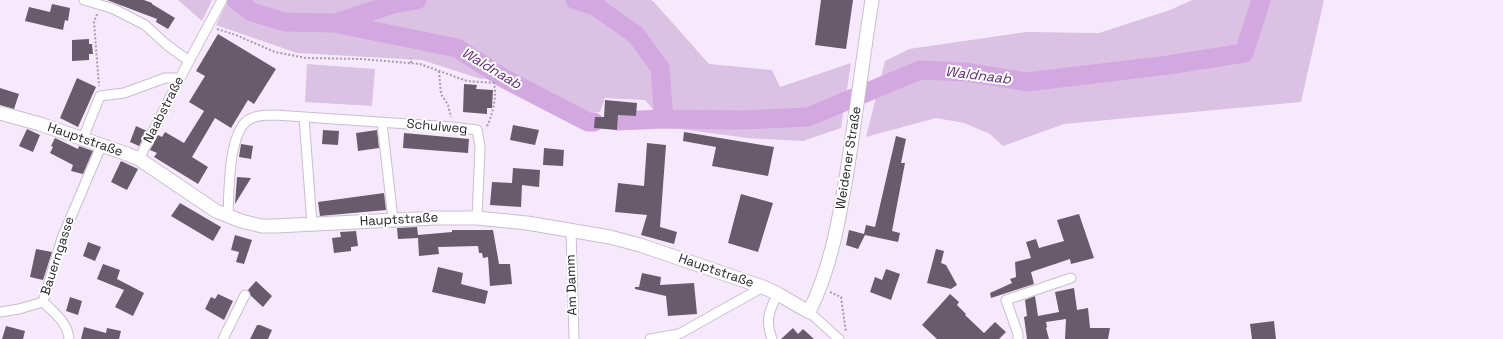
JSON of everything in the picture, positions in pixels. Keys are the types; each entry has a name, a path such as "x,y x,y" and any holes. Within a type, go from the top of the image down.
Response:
{"street":[{"name":"Naabstraße","path":"84,0 114,9 145,25 167,45 189,61"},
{"name":"Naabstraße","path":"139,159 222,0"},
{"name":"Weidener Straße","path":"809,312 820,289 840,219 872,0"},
{"path":"83,138 100,96 124,93 165,78 180,78"},
{"name":"Hauptstraße","path":"0,113 102,144 139,159 216,211 262,226 312,225 393,219 477,218 527,223 610,237 640,245 763,287 809,312"},
{"name":"Schulweg","path":"228,216 232,154 237,133 247,121 256,116 275,114 477,130 480,147 477,218"},
{"path":"304,117 312,225"},
{"path":"382,123 393,219"},
{"name":"Bauerngasse","path":"69,339 69,334 61,320 43,302 62,238 102,144"},
{"name":"Am Damm","path":"570,230 574,339"},
{"path":"1018,339 1018,334 1006,300 1071,278"},
{"path":"650,339 679,334 763,287"},
{"path":"772,339 768,328 770,313 778,294"},
{"path":"223,339 245,295"},
{"path":"0,312 43,302"},
{"path":"809,312 839,339"}],"path":[{"path":"100,5 94,22 98,84 103,96"},
{"path":"209,23 217,29 236,35 275,52 306,58 361,59 420,64 467,81 494,83 496,95 488,125 477,130"},
{"path":"411,58 411,63"},
{"path":"439,71 441,94 448,105 452,127"},
{"path":"831,292 841,297 847,339"}],"shaded area":[{"path":"178,0 212,0 202,21"},
{"path":"228,0 651,0 709,64 772,70 780,87 851,63 841,128 803,141 747,138 667,127 645,100 605,98 600,112 585,113 519,76 481,79 422,60 297,53 216,25"},
{"path":"1192,0 1324,0 1301,102 1064,124 1003,146 990,134 964,123 936,118 866,137 885,61 909,49 1026,32 1099,33 1170,10"},
{"path":"307,64 375,69 372,106 305,102"}],"building":[{"path":"107,0 144,0 152,3 175,18 168,29 156,22 157,19"},
{"path":"821,0 853,0 846,49 815,45"},
{"path":"52,4 70,8 68,21 65,20 63,30 25,21 29,7 50,12"},
{"path":"218,34 276,69 254,104 248,100 231,128 215,118 192,157 208,167 198,184 154,157 157,153 150,150 158,135 162,137 165,132 184,143 204,111 189,102 205,76 196,71"},
{"path":"89,39 89,44 92,44 93,54 89,54 89,60 72,61 72,40"},
{"path":"77,78 96,87 78,127 60,118"},
{"path":"464,84 477,85 476,89 493,90 492,108 487,108 487,114 463,112"},
{"path":"0,88 19,94 14,109 0,105"},
{"path":"605,100 637,103 636,116 618,115 617,130 594,128 595,117 604,117"},
{"path":"513,125 539,130 535,145 510,140"},
{"path":"136,126 147,131 139,146 130,142"},
{"path":"27,129 40,135 33,152 19,146"},
{"path":"323,130 339,131 338,145 322,144"},
{"path":"377,130 379,148 358,151 356,133"},
{"path":"684,132 774,147 768,176 712,166 716,147 683,141"},
{"path":"404,133 469,139 468,153 403,148"},
{"path":"896,136 906,139 901,163 905,163 892,231 900,233 898,242 865,235 858,249 846,245 849,230 864,234 866,225 875,227"},
{"path":"55,138 78,149 79,146 93,151 83,174 71,171 73,165 50,153 53,147 51,146"},
{"path":"647,143 666,145 660,227 677,232 674,244 641,235 647,215 615,212 618,183 644,186"},
{"path":"241,144 253,146 251,159 239,157"},
{"path":"544,148 564,150 563,166 543,165"},
{"path":"121,161 138,169 127,190 111,182"},
{"path":"513,168 540,170 539,187 522,185 521,207 490,205 492,182 512,183"},
{"path":"237,177 251,178 235,204"},
{"path":"384,193 386,210 320,216 318,202"},
{"path":"741,194 773,203 758,252 728,243"},
{"path":"180,203 221,227 213,241 171,216"},
{"path":"1079,214 1094,258 1071,264 1070,259 1031,272 1034,284 991,298 990,293 1012,283 1010,279 1016,277 1015,262 1031,258 1026,242 1036,239 1039,248 1064,241 1057,220"},
{"path":"417,227 418,235 452,232 452,230 493,230 499,264 510,264 512,284 490,286 488,257 483,258 482,253 479,253 478,246 438,247 439,254 419,256 418,238 398,239 397,228"},
{"path":"356,231 358,246 351,247 351,251 334,253 332,238 341,237 340,232"},
{"path":"235,235 252,240 244,264 236,262 239,252 231,250"},
{"path":"88,242 101,247 95,261 83,256"},
{"path":"36,249 52,252 43,280 30,277"},
{"path":"936,249 944,251 941,263 946,265 957,285 951,289 927,283"},
{"path":"103,264 120,270 117,279 144,293 133,316 115,307 124,290 97,279"},
{"path":"438,267 463,273 461,284 488,291 485,304 432,292"},
{"path":"886,269 900,274 891,300 870,292 875,277 882,280"},
{"path":"642,273 661,277 660,285 694,283 697,314 668,316 666,296 635,289 635,287 639,287"},
{"path":"256,281 272,296 263,307 251,296 248,290"},
{"path":"1074,288 1077,310 1088,308 1090,328 1110,328 1108,339 1065,339 1066,319 1046,322 1049,339 1027,339 1024,317 1027,316 1025,300 1035,296 1038,316 1059,312 1055,292"},
{"path":"218,294 233,301 224,320 205,309 211,297 215,299"},
{"path":"950,294 959,302 957,305 966,314 965,315 984,333 995,322 1006,332 999,339 937,339 922,325"},
{"path":"70,297 82,301 78,315 66,311"},
{"path":"1274,321 1276,339 1252,339 1250,324"},
{"path":"257,325 272,330 268,339 250,339"},
{"path":"6,326 25,331 23,339 2,339"},
{"path":"84,327 106,333 107,328 121,331 119,339 81,339"},
{"path":"793,328 798,334 803,329 814,339 781,339"}],"waterway":[{"name":"Waldnaab","path":"236,0 252,12 285,22 334,23 457,48 503,78 588,122 594,122"},
{"name":"Waldnaab","path":"336,23 393,4 417,0"},
{"name":"Waldnaab","path":"575,0 595,6 636,35 660,68 664,119"},
{"path":"595,6 603,0"},
{"name":"Waldnaab","path":"618,121 664,119 741,120 808,117 920,70 966,72 1027,82 1168,65 1244,53 1261,0"}]}
